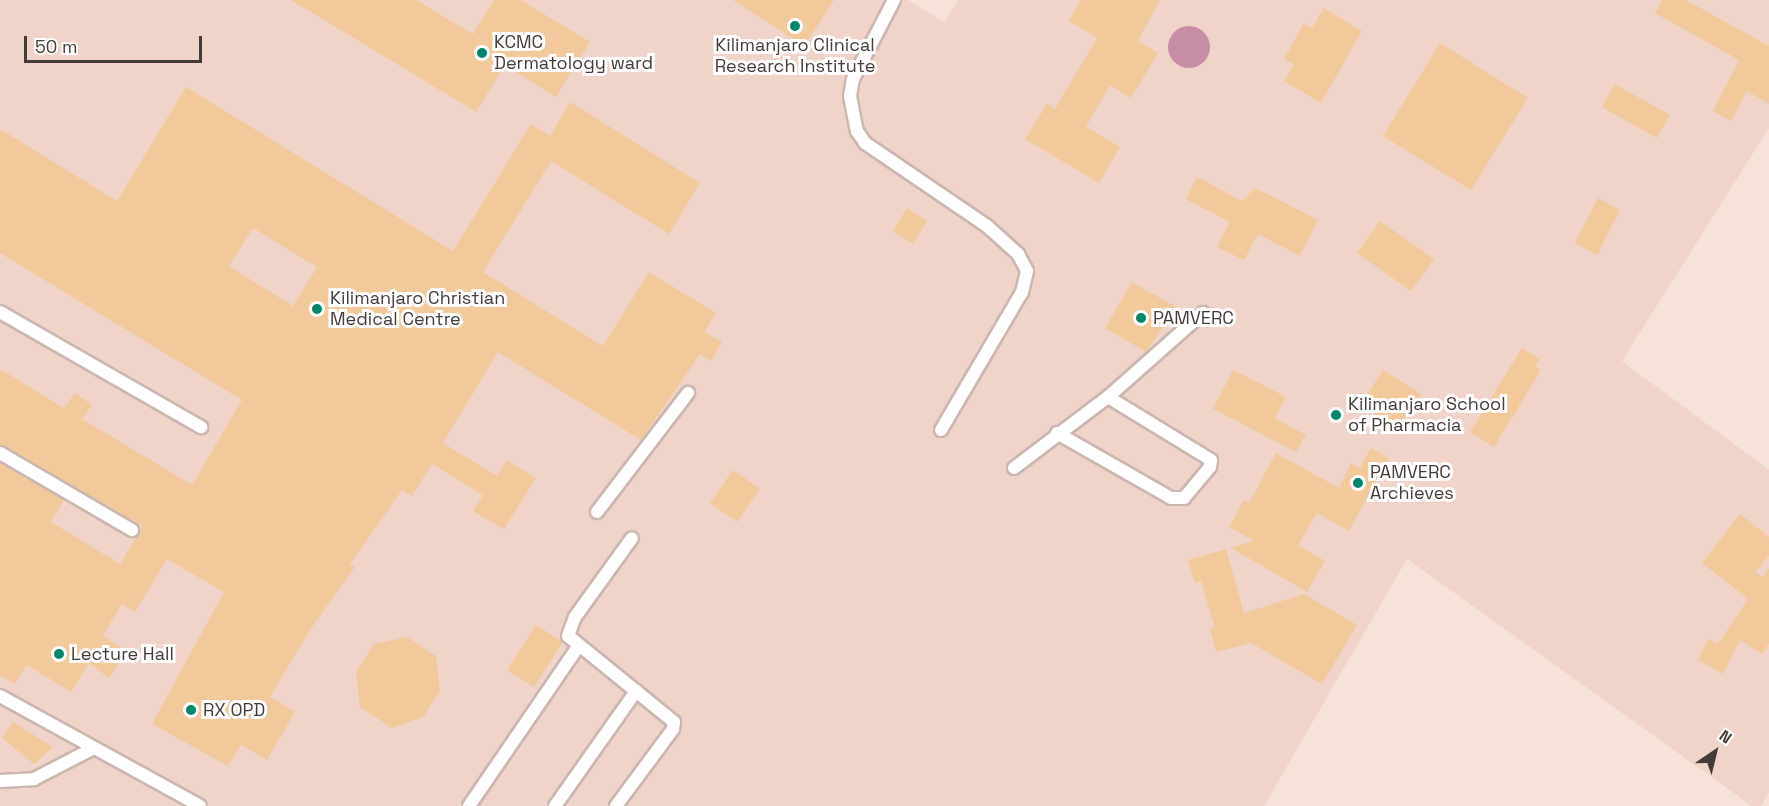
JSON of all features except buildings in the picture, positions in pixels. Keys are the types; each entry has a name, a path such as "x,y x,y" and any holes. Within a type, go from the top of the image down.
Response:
{"lane":[{"path":"894,0 853,79 850,96 857,131 865,143 987,226 1018,254 1027,271 1022,292 941,430"},
{"path":"0,312 201,426"},
{"path":"1014,468 1056,433 1108,397 1203,313"},
{"path":"597,512 688,393"},
{"path":"1056,433 1171,498 1184,498 1210,467 1211,460 1108,397"},
{"path":"0,453 132,530"},
{"path":"616,806 673,729 671,716 578,647 568,636 575,617 632,538"},
{"path":"470,806 578,647"},
{"path":"555,806 636,691"},
{"path":"0,696 92,749 200,806"},
{"path":"0,782 34,779 92,749"}],"shaded area":[{"path":"0,0 908,0 944,22 959,0 1769,0 1769,128 1622,361 1769,470 1769,792 1761,806 1752,806 1407,559 1264,806 0,806"},
{"path":"1189,26 1197,27 1204,32 1209,39 1209,55 1204,62 1197,67 1189,68 1181,67 1174,62 1169,55 1168,47 1169,39 1174,32 1181,27"}],"place":[{"name":"Kilimanjaro Clinical Research Institute","path":"795,26"},
{"name":"KCMC Dermatology ward","path":"482,53"},
{"name":"Kilimanjaro Christian Medical Centre","path":"317,309"},
{"name":"PAMVERC","path":"1141,318"},
{"name":"Kilimanjaro School of Pharmacia","path":"1336,415"},
{"name":"PAMVERC Archieves","path":"1358,483"},
{"name":"Lecture Hall","path":"59,654"},
{"name":"RX OPD","path":"191,710"}]}
